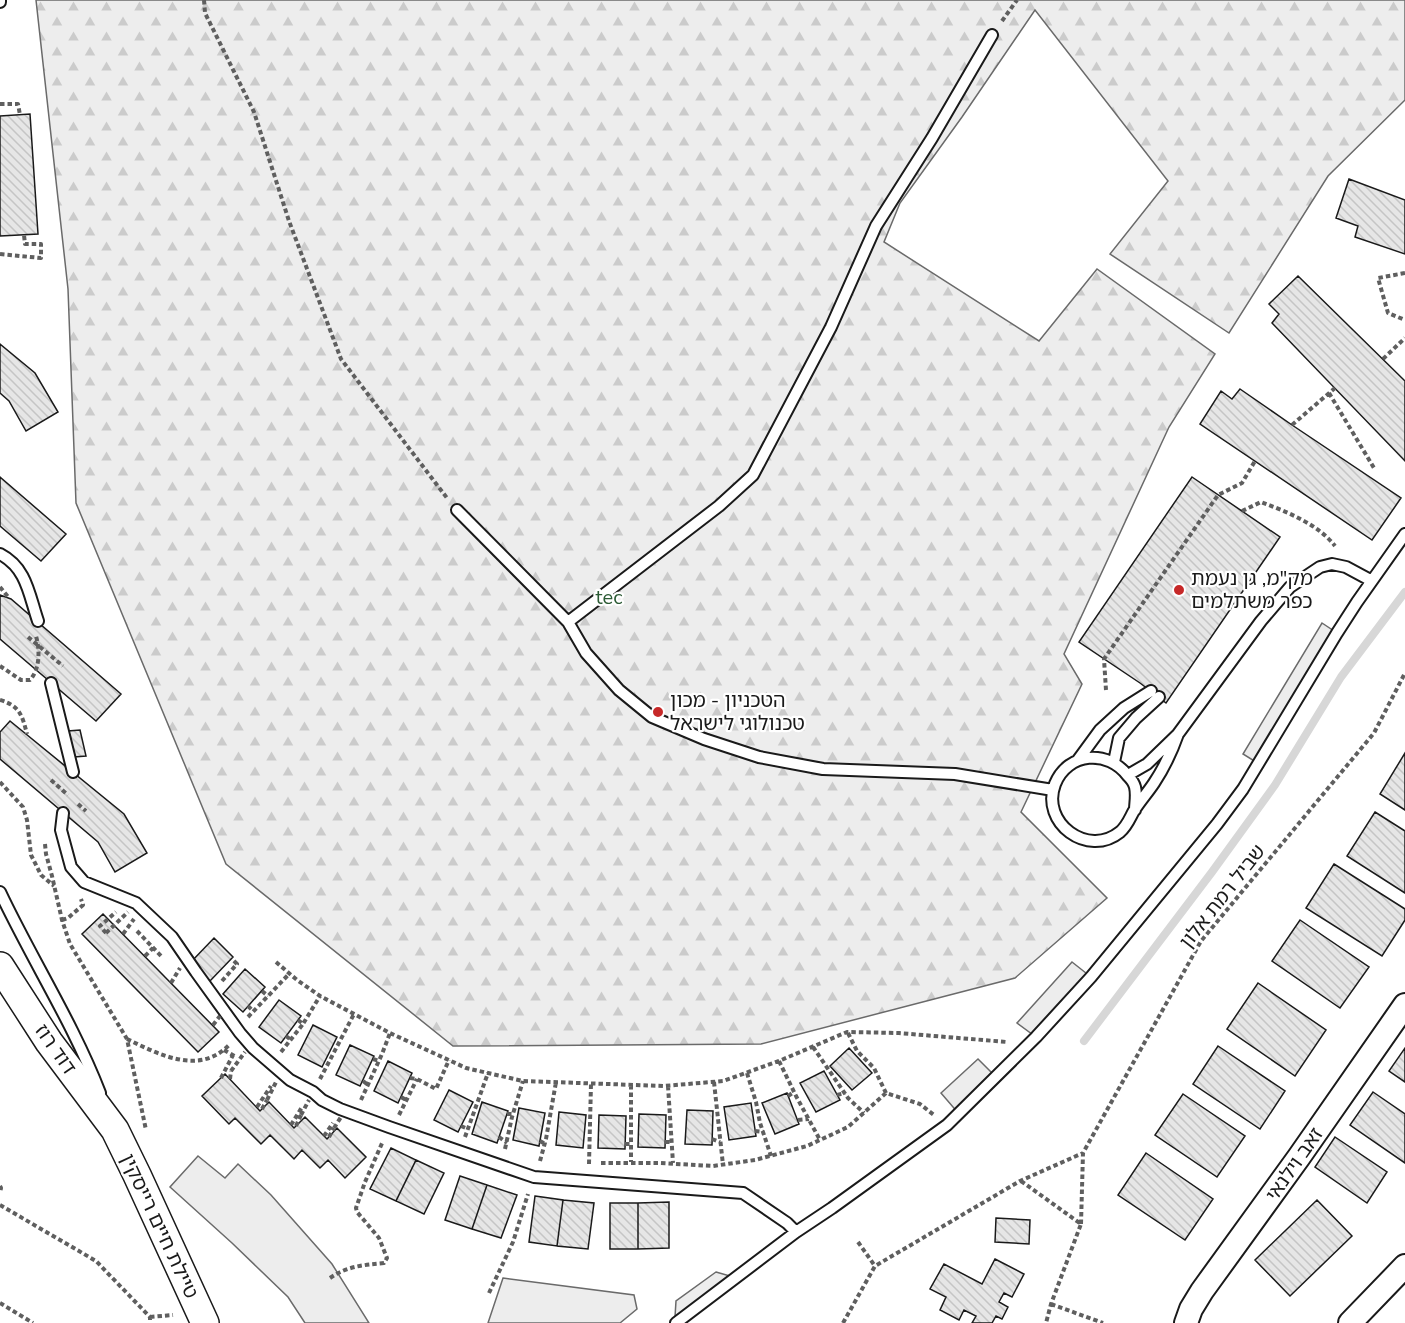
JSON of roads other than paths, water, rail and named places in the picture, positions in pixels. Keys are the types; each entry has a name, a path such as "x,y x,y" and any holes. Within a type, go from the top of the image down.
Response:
{"street":[{"name":"דוד רוז","path":"0,966 49,1042 115,1130"},
{"name":"זאב וילנאי","path":"1186,1323 1191,1309 1202,1292 1326,1120 1405,1005"},
{"name":"טיילת חיים רייסקין","path":"115,1130 205,1323"},
{"path":"1350,1323 1405,1266"}],"lane":[{"path":"568,622 719,506 753,475 831,327 876,226 932,138 992,35"},
{"path":"457,510 568,622 586,653 619,690 652,717 704,739 759,757 823,769 955,774 1053,790"},
{"path":"676,1323 796,1232 946,1125 1036,1037 1091,977 1243,789 1337,633 1405,534"},
{"path":"0,554 15,564 24,576 35,624"},
{"path":"1128,775 1147,764 1179,734 1261,621 1290,587 1320,567 1332,564 1346,567 1372,581"},
{"path":"51,683 73,772"},
{"path":"1078,760 1101,730 1124,708 1155,694 1119,738 1114,762"},
{"path":"1135,810 1135,786 1128,775 1114,762 1099,757 1078,760 1066,767 1053,790 1052,803 1055,816 1062,827 1072,835 1084,840 1097,841 1110,838 1130,822 1135,810 1172,751 1179,734"},
{"path":"63,813 61,830 71,867 84,882 136,903 172,937 253,1048 282,1074 313,1092 322,1100 389,1127 534,1176 743,1193 787,1223 796,1232"},
{"path":"0,892 16,928 69,1024 115,1130"}],"waterway":[{"path":"1084,1041 1275,785 1341,677 1405,592"}],"place":[{"name":"מק\"מ, גן נעמת כפר משתלמים","path":"1179,590"},
{"name":"הטכניון - מכון טכנולוגי לישראל","path":"658,712"}],"park label":[{"name":"tec","path":"609,597"}]}
